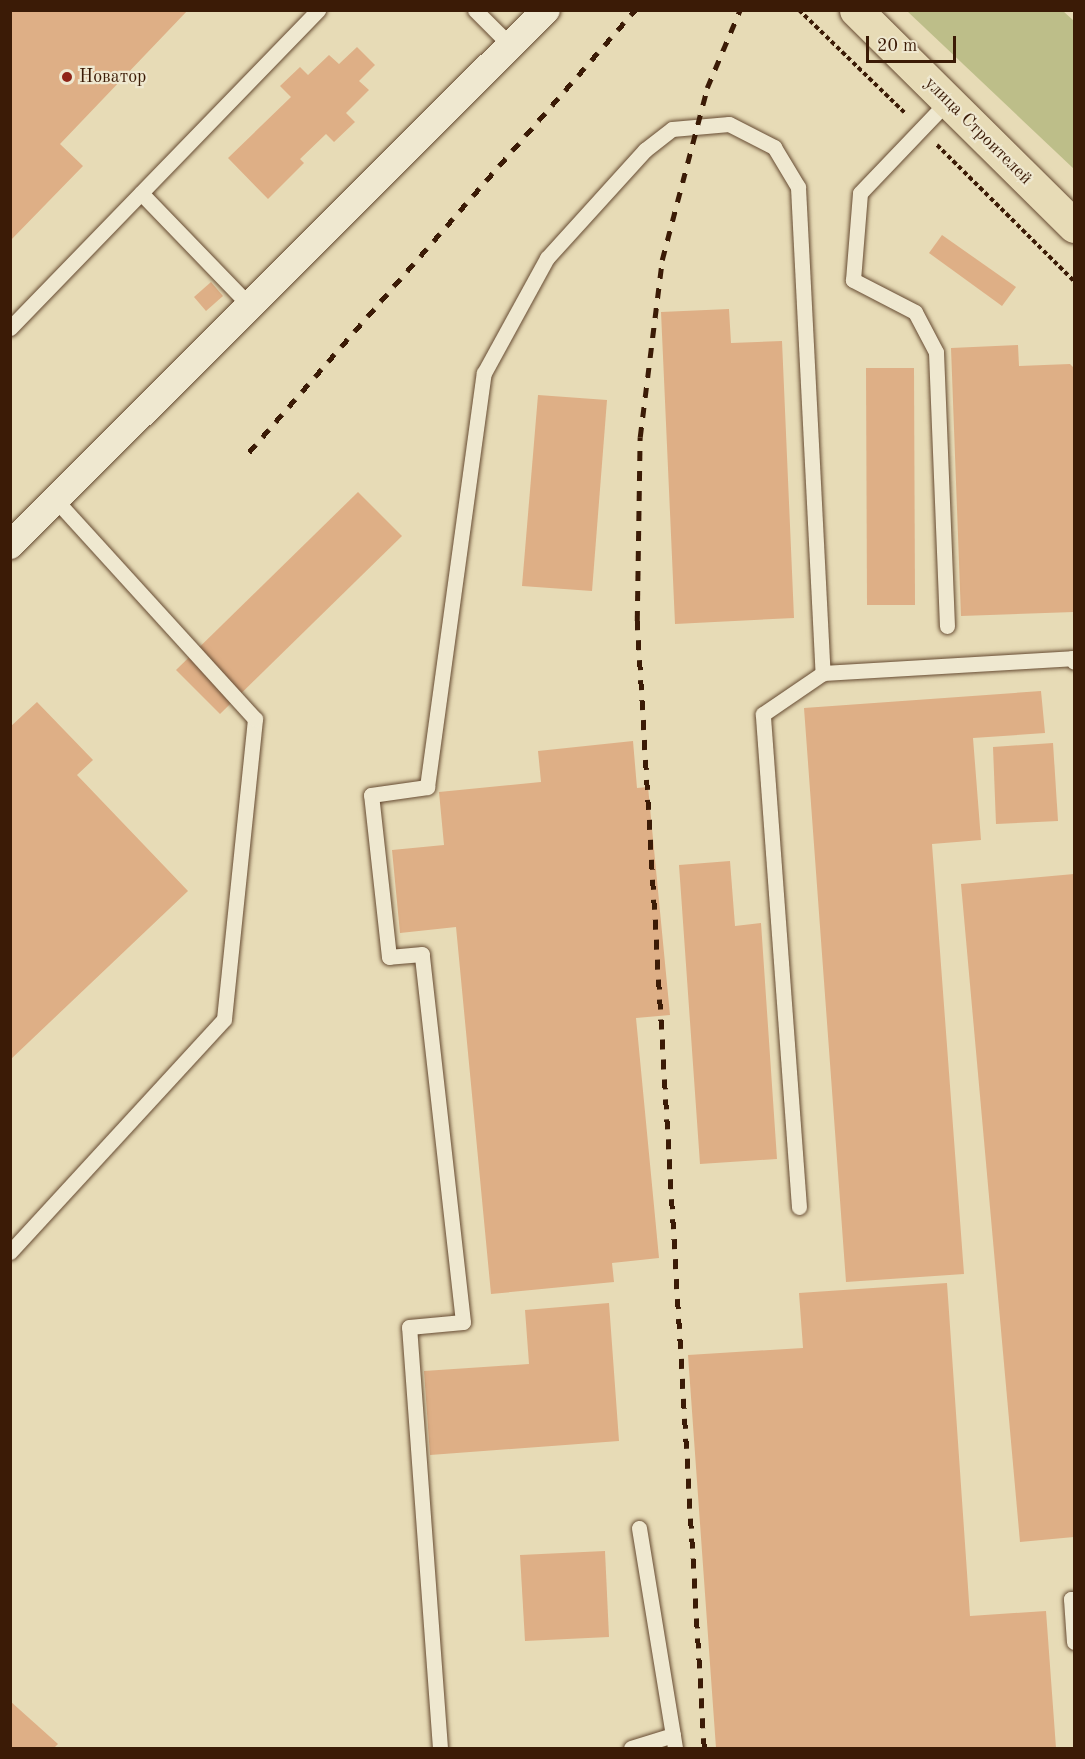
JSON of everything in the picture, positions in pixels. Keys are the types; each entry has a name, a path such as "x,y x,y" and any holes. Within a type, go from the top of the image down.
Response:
{"main road":[{"name":"улица Строителей","path":"856,10 1074,226"}],"street":[{"path":"10,545 546,10"}],"lane":[{"path":"10,328 318,10"},
{"path":"475,10 511,46"},
{"path":"947,626 936,352 915,312 853,280 860,193 948,101"},
{"path":"440,1749 409,1327 463,1322 422,954 389,957 371,795 428,787 484,373 547,258 645,150 672,129 729,124 774,147 798,186 823,673"},
{"path":"141,193 250,306"},
{"path":"10,1252 224,1019 255,719 56,500"},
{"path":"799,1207 763,714 823,673 1072,658 1074,662"},
{"path":"631,1749 674,1742 639,1528"},
{"path":"1074,1599 1071,1599 1074,1642"}],"green space":[{"path":"907,11 1063,11 1074,21 1074,169"}],"building":[{"name":"Новатор","path":"10,10 188,10 60,144 83,166 10,241"},
{"path":"357,47 375,65 359,81 369,90 346,113 355,122 334,142 326,134 300,159 304,163 268,199 228,158 291,97 280,86 300,67 308,75 329,55 339,64"},
{"path":"942,235 1016,287 1002,306 929,253"},
{"path":"211,282 223,296 206,311 194,297"},
{"path":"729,309 731,343 782,341 794,618 675,624 661,312"},
{"path":"1018,345 1019,366 1070,364 1074,368 1074,612 961,616 951,348"},
{"path":"866,368 914,368 915,605 867,605"},
{"path":"538,395 607,400 592,591 522,586"},
{"path":"358,492 402,536 220,714 176,670"},
{"path":"1041,691 1045,733 973,738 981,840 932,844 964,1274 846,1282 804,708"},
{"path":"37,702 93,760 77,775 188,891 10,1060 10,727"},
{"path":"633,741 637,788 648,787 670,1015 636,1018 659,1258 612,1263 614,1282 491,1294 456,927 400,933 392,850 444,845 439,792 541,782 538,751"},
{"path":"1053,743 1058,821 996,824 993,747"},
{"path":"730,861 735,926 761,923 777,1159 700,1164 679,865"},
{"path":"1074,874 1074,1537 1020,1542 961,884"},
{"path":"947,1283 970,1616 1046,1611 1056,1748 716,1748 688,1355 803,1348 799,1293"},
{"path":"609,1303 619,1441 430,1455 424,1371 529,1364 525,1310"},
{"path":"605,1551 609,1637 525,1641 520,1555"},
{"path":"10,1701 58,1744 54,1748 10,1748"}],"railway":[{"path":"249,452 635,10"},
{"path":"704,1748 637,621 640,437 662,260 707,88 740,10"}],"place":[{"name":"Новатор","path":"67,77"}]}
